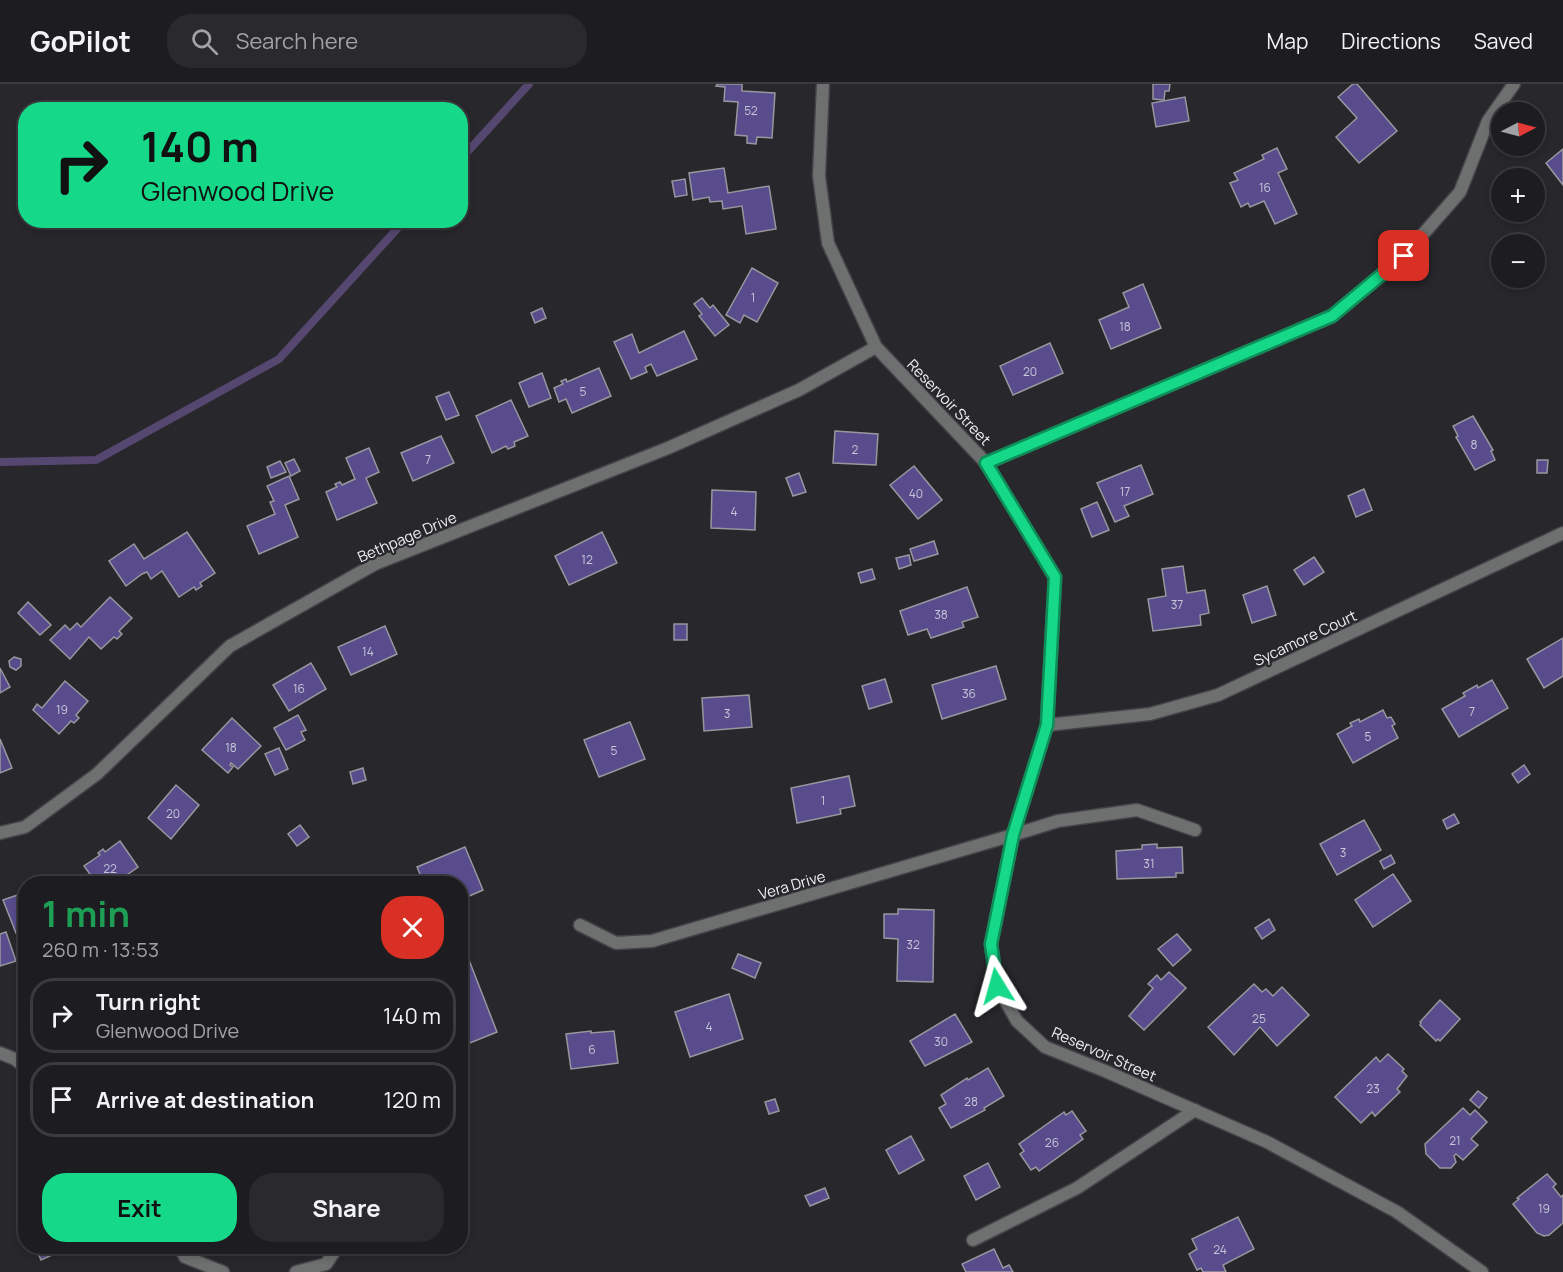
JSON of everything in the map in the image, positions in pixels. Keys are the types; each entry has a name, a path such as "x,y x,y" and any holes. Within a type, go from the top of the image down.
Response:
{"street":[{"name":"Reservoir Street","path":"824,84 819,176 828,243 876,347 986,463 1055,577 1047,725 1013,835 991,944 997,986 1017,1021 1045,1047 1267,1142 1397,1212 1482,1272"},
{"path":"986,463 1332,316 1404,256 1460,192 1488,121 1514,84"},
{"name":"Bethpage Drive","path":"0,833 25,827 97,774 230,646 375,564 668,448 799,390 876,347"},
{"name":"Sycamore Court","path":"1047,725 1150,714 1218,695 1563,533"},
{"name":"Vera Drive","path":"580,925 616,943 652,941 1058,821 1137,810 1195,830"},
{"path":"0,1053 18,1061"},
{"path":"973,1240 1077,1188 1195,1110"},
{"path":"183,1254 185,1257 223,1272"},
{"path":"296,1272 326,1264 333,1254"}],"building":[{"path":"717,84 742,84 742,91 775,93 772,138 757,137 756,144 747,143 747,136 735,135 738,102 724,101 725,87 716,86"},
{"path":"1153,84 1170,84 1169,91 1165,91 1164,100 1153,99"},
{"path":"1353,84 1357,84 1397,131 1359,163 1336,137 1357,118 1338,97"},
{"path":"1185,97 1189,121 1156,127 1152,103"},
{"path":"1277,148 1287,169 1278,173 1297,214 1275,224 1264,201 1250,207 1248,203 1241,207 1230,183 1238,180 1234,173 1264,159 1262,155"},
{"path":"1563,149 1563,185 1546,163"},
{"path":"724,168 728,193 769,186 776,229 746,234 742,206 723,209 722,201 710,202 709,197 693,200 689,173"},
{"path":"685,179 687,195 675,197 672,181"},
{"path":"752,268 778,283 757,322 744,315 740,323 726,315"},
{"path":"1143,284 1161,328 1111,349 1099,320 1129,307 1123,293"},
{"path":"702,298 710,308 713,305 729,325 715,336 699,316 702,314 694,304"},
{"path":"542,308 546,318 535,323 531,313"},
{"path":"684,331 697,359 657,376 651,364 645,367 647,372 631,379 614,342 632,334 639,353"},
{"path":"1050,343 1063,373 1013,395 1000,366"},
{"path":"599,368 611,396 572,413 566,399 559,402 554,388 563,384 561,381 566,379 567,382"},
{"path":"542,373 551,398 529,407 519,383"},
{"path":"449,392 459,415 446,420 436,397"},
{"path":"511,400 528,436 514,442 515,446 508,449 506,446 492,453 476,416"},
{"path":"1473,416 1493,450 1491,451 1495,460 1475,470 1456,437 1458,436 1453,426"},
{"path":"835,431 878,434 876,465 833,463"},
{"path":"441,436 454,463 413,481 401,453"},
{"path":"369,448 379,472 366,478 377,503 337,520 326,492 337,487 335,484 340,482 342,485 355,479 346,458"},
{"path":"294,459 300,471 291,476 285,463"},
{"path":"1537,460 1548,460 1547,473 1537,473"},
{"path":"280,461 286,472 271,478 267,467"},
{"path":"1141,465 1153,494 1124,506 1129,516 1115,522 1097,483"},
{"path":"914,466 942,500 918,519 890,485"},
{"path":"799,473 806,492 793,496 786,478"},
{"path":"289,476 299,499 285,505 298,537 259,554 247,526 275,514 270,502 274,501 267,486"},
{"path":"1364,489 1372,510 1356,517 1348,496"},
{"path":"712,490 756,492 755,530 711,528"},
{"path":"1097,502 1109,530 1092,537 1081,509"},
{"path":"187,532 215,573 200,583 202,586 196,590 194,587 179,597 162,571 151,579 147,572 142,574 126,586 109,561 134,544 144,559"},
{"path":"602,532 617,563 569,585 555,556"},
{"path":"934,541 938,554 914,561 910,549"},
{"path":"909,555 911,565 899,569 896,558"},
{"path":"1314,557 1324,572 1304,585 1294,570"},
{"path":"1183,566 1187,593 1205,590 1209,613 1200,615 1201,625 1153,631 1148,599 1166,596 1162,569"},
{"path":"872,569 875,579 861,583 858,573"},
{"path":"1267,586 1276,615 1252,623 1243,595"},
{"path":"967,587 978,617 962,622 964,627 931,638 927,629 908,635 900,611"},
{"path":"110,597 132,618 119,631 122,634 117,639 114,637 101,649 89,637 70,659 50,640 65,625 70,630 77,623 81,627"},
{"path":"28,602 51,625 40,635 18,613"},
{"path":"674,624 687,624 687,640 674,640"},
{"path":"385,626 397,654 351,675 338,647"},
{"path":"1563,638 1563,676 1544,688 1527,659"},
{"path":"14,657 21,659 21,666 16,670 10,667 9,661"},
{"path":"311,663 326,689 289,711 273,685"},
{"path":"996,666 1006,699 942,719 932,685"},
{"path":"0,668 10,687 0,693"},
{"path":"885,679 892,702 869,709 862,686"},
{"path":"1492,680 1508,708 1459,737 1442,709 1465,696 1463,693"},
{"path":"65,681 88,701 76,715 79,718 74,723 71,721 59,734 33,710 37,704 42,708"},
{"path":"749,695 752,727 704,731 702,698"},
{"path":"1383,710 1387,718 1391,717 1395,724 1392,726 1398,738 1353,763 1337,734 1352,726 1350,723 1359,719 1360,722"},
{"path":"298,715 306,730 301,732 305,740 286,750 274,728"},
{"path":"232,718 261,746 238,769 231,763 233,767 228,773 202,750"},
{"path":"630,722 645,759 599,777 584,740"},
{"path":"0,739 12,768 0,773"},
{"path":"279,748 288,769 275,775 265,754"},
{"path":"1524,765 1530,774 1518,783 1512,774"},
{"path":"363,768 366,780 353,784 350,772"},
{"path":"849,776 855,806 840,809 841,814 797,823 791,788"},
{"path":"176,785 199,805 171,839 148,818"},
{"path":"1454,814 1459,823 1447,829 1443,820"},
{"path":"1364,820 1381,850 1337,875 1320,844"},
{"path":"300,825 309,837 297,846 288,834"},
{"path":"120,841 138,867 125,876 91,876 84,866 100,855 98,853 103,849 105,852"},
{"path":"1157,844 1157,848 1182,847 1183,873 1176,873 1176,877 1117,879 1116,851 1142,849 1142,845"},
{"path":"465,847 483,890 468,897 468,876 421,876 417,867"},
{"path":"1391,855 1395,863 1384,869 1380,861"},
{"path":"1393,874 1411,901 1373,927 1355,900"},
{"path":"18,895 18,932 16,933 3,900"},
{"path":"898,909 934,910 933,982 897,981 898,939 884,938 884,914 898,914"},
{"path":"1269,919 1275,930 1262,939 1255,928"},
{"path":"6,932 16,961 0,966 0,934"},
{"path":"1177,934 1191,950 1173,966 1158,949"},
{"path":"738,954 761,963 755,978 732,968"},
{"path":"468,960 497,1032 468,1044"},
{"path":"1169,972 1186,988 1144,1030 1129,1016 1153,988 1148,984 1157,975 1161,980"},
{"path":"1254,984 1262,992 1266,989 1273,996 1282,987 1309,1015 1277,1046 1260,1027 1234,1055 1208,1027"},
{"path":"729,994 743,1039 690,1057 675,1012"},
{"path":"1440,1000 1460,1019 1440,1041 1438,1039 1436,1041 1420,1025 1420,1022"},
{"path":"955,1014 972,1042 925,1066 910,1041"},
{"path":"591,1031 591,1033 614,1031 618,1063 571,1069 566,1034"},
{"path":"1388,1054 1404,1069 1402,1071 1407,1076 1397,1089 1400,1092 1375,1116 1372,1112 1361,1123 1335,1097 1376,1057 1380,1062"},
{"path":"988,1068 1004,1096 984,1108 985,1110 951,1128 939,1108 946,1104 941,1095"},
{"path":"1478,1091 1487,1098 1479,1108 1470,1100"},
{"path":"775,1099 779,1111 769,1114 765,1102"},
{"path":"1463,1108 1470,1115 1475,1110 1487,1122 1471,1139 1478,1145 1463,1160 1456,1154 1454,1156 1456,1162 1451,1168 1440,1168 1426,1154 1425,1144"},
{"path":"1072,1111 1086,1131 1080,1135 1083,1139 1039,1171 1036,1167 1031,1170 1020,1154 1024,1151 1019,1144 1064,1112 1066,1115"},
{"path":"911,1136 924,1160 899,1174 886,1150"},
{"path":"988,1163 1000,1187 976,1200 964,1176"},
{"path":"1547,1174 1556,1184 1553,1187 1561,1197 1563,1195 1563,1223 1549,1235 1544,1236 1537,1233 1513,1204 1519,1199 1517,1198"},
{"path":"825,1188 829,1198 810,1206 805,1196"},
{"path":"1238,1217 1254,1249 1223,1265 1226,1272 1203,1272 1201,1268 1197,1270 1189,1254 1197,1249 1192,1239"},
{"path":"994,1249 1003,1268 1009,1265 1013,1272 966,1272 962,1264"},
{"path":"38,1254 54,1254 41,1260"}],"waterway":[{"path":"468,151 529,84"},
{"path":"0,462 96,460 279,359 398,228"}],"route":[{"path":"997,986 991,944 1013,835 1047,725 1055,577 986,463 1332,316 1404,256"}]}
